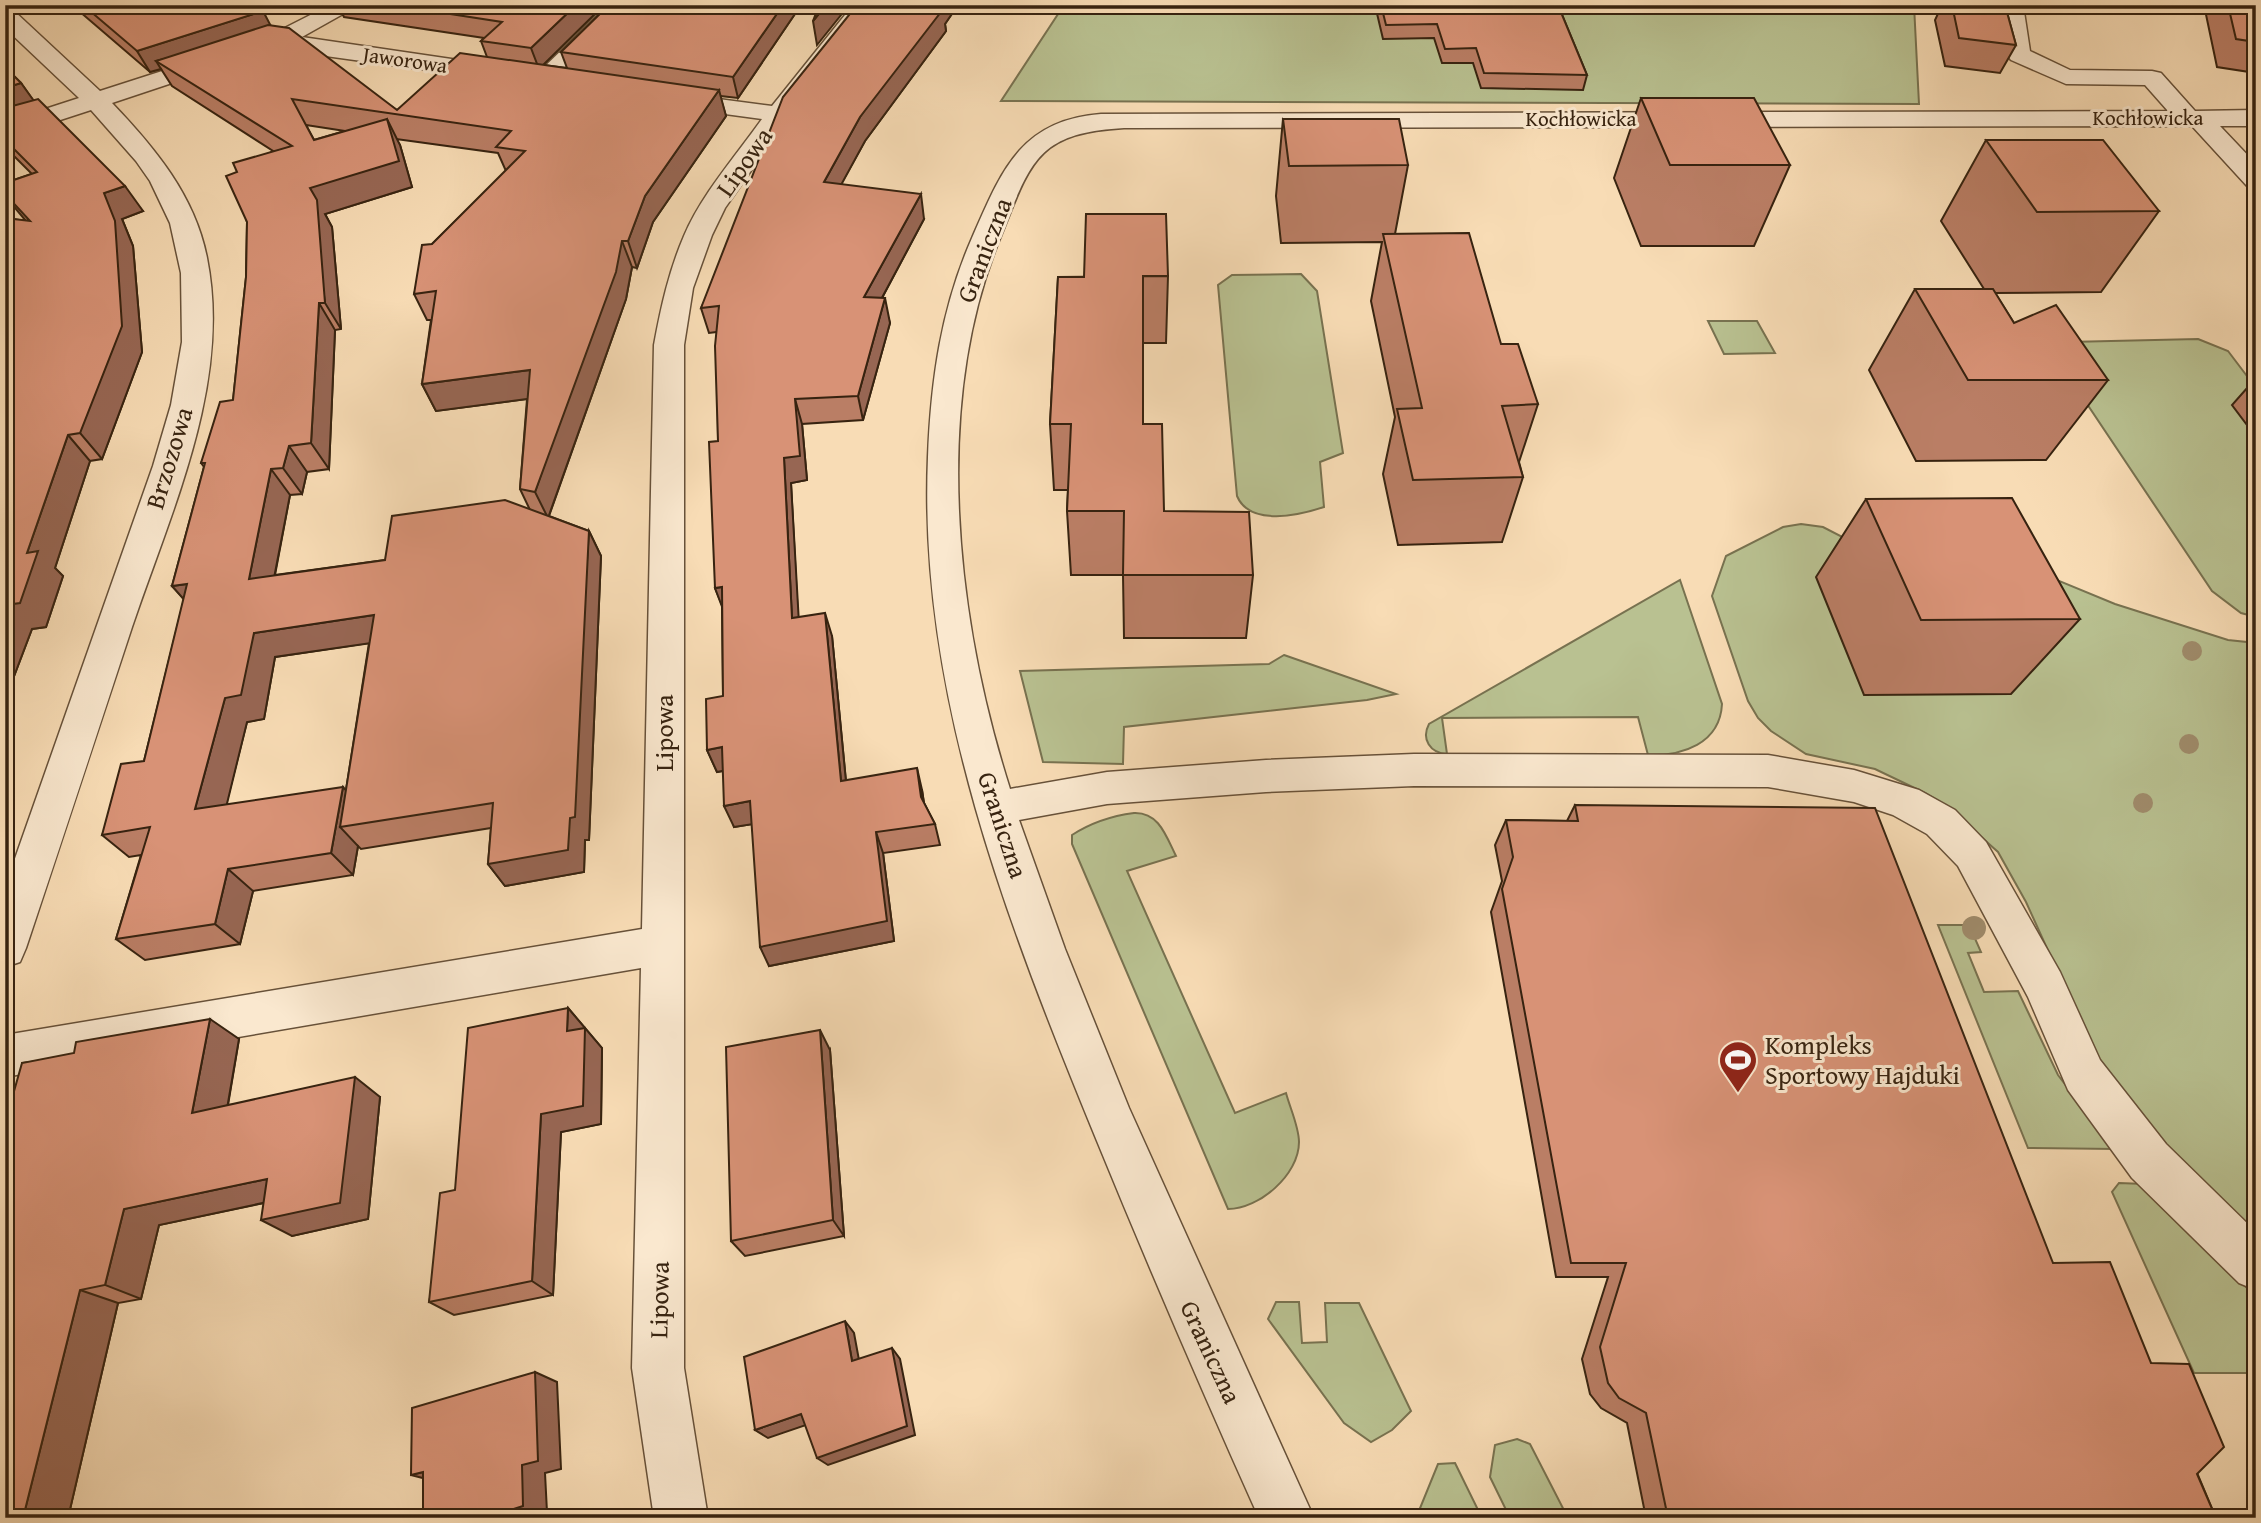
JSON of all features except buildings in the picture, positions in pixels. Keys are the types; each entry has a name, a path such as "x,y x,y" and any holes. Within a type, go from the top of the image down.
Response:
{"street":[{"path":"5,130 280,41 348,5"},
{"path":"545,80 621,5"},
{"name":"Lipowa","path":"681,1518 658,1368 669,345 674,310 698,235 712,208 778,114 865,5"},
{"path":"2012,5 2019,55 2066,77 2152,78 2256,180"},
{"name":"Brzozowa","path":"5,15 149,158 178,209 191,248 197,291 197,344 178,435 5,948"},
{"name":"Jaworowa","path":"280,41 571,84"},
{"path":"650,96 778,114"},
{"name":"Kochłowicka","path":"1074,124 1124,120 2256,118"},
{"name":"Graniczna","path":"1074,124 1033,146 1016,171 973,265 951,349 940,506 962,679 995,809 1082,1049 1177,1277 1287,1518"},
{"path":"995,809 1045,797 1107,788 1266,776 1414,770 1768,771 1854,786 1905,802 1941,822 1972,854 2045,986 2084,1075 2149,1161 2256,1266"},
{"path":"5,1056 663,944"}],"green space":[{"path":"1064,5 1914,5 1919,104 1001,101"},
{"path":"1301,274 1317,291 1343,453 1320,462 1324,507 1289,515 1264,515 1243,506 1237,496 1218,285 1232,275"},
{"path":"1708,321 1757,321 1775,353 1724,354"},
{"path":"2198,339 2228,351 2256,388 2256,587 2250,588 2256,596 2256,617 2241,613 2212,591 2055,356 2068,342"},
{"path":"1801,524 1823,527 1848,540 1938,531 2115,604 2228,640 2256,643 2256,1237 2175,1156 2099,1063 2026,902 1998,852 1945,805 1925,793 1875,769 1806,754 1771,731 1758,718 1748,701 1712,596 1726,556 1783,527"},
{"path":"1680,580 1722,704 1720,718 1714,729 1697,745 1674,753 1648,755 1638,717 1442,718 1447,754 1436,751 1429,744 1426,735 1429,724"},
{"path":"1284,655 1396,694 1367,700 1124,727 1123,764 1043,762 1020,671 1269,664"},
{"path":"1134,813 1150,816 1156,821 1176,856 1127,871 1235,1113 1286,1093 1296,1124 1299,1136 1297,1154 1285,1178 1264,1197 1240,1207 1228,1209 1072,844 1072,835 1087,826"},
{"path":"1938,925 1969,925 1981,952 1968,953 1984,992 2018,991 2058,1075 2114,1149 2028,1148"},
{"path":"2119,1183 2144,1184 2256,1297 2256,1373 2194,1373 2112,1192"},
{"path":"1276,1302 1299,1302 1302,1343 1327,1342 1325,1303 1359,1303 1411,1411 1392,1430 1371,1442 1344,1423 1268,1319"},
{"path":"1517,1439 1530,1444 1568,1518 1510,1518 1490,1477 1495,1445"},
{"path":"1455,1463 1482,1518 1416,1518 1438,1464"}],"place":[{"name":"Kompleks Sportowy Hajduki","path":"1738,1094"}]}
